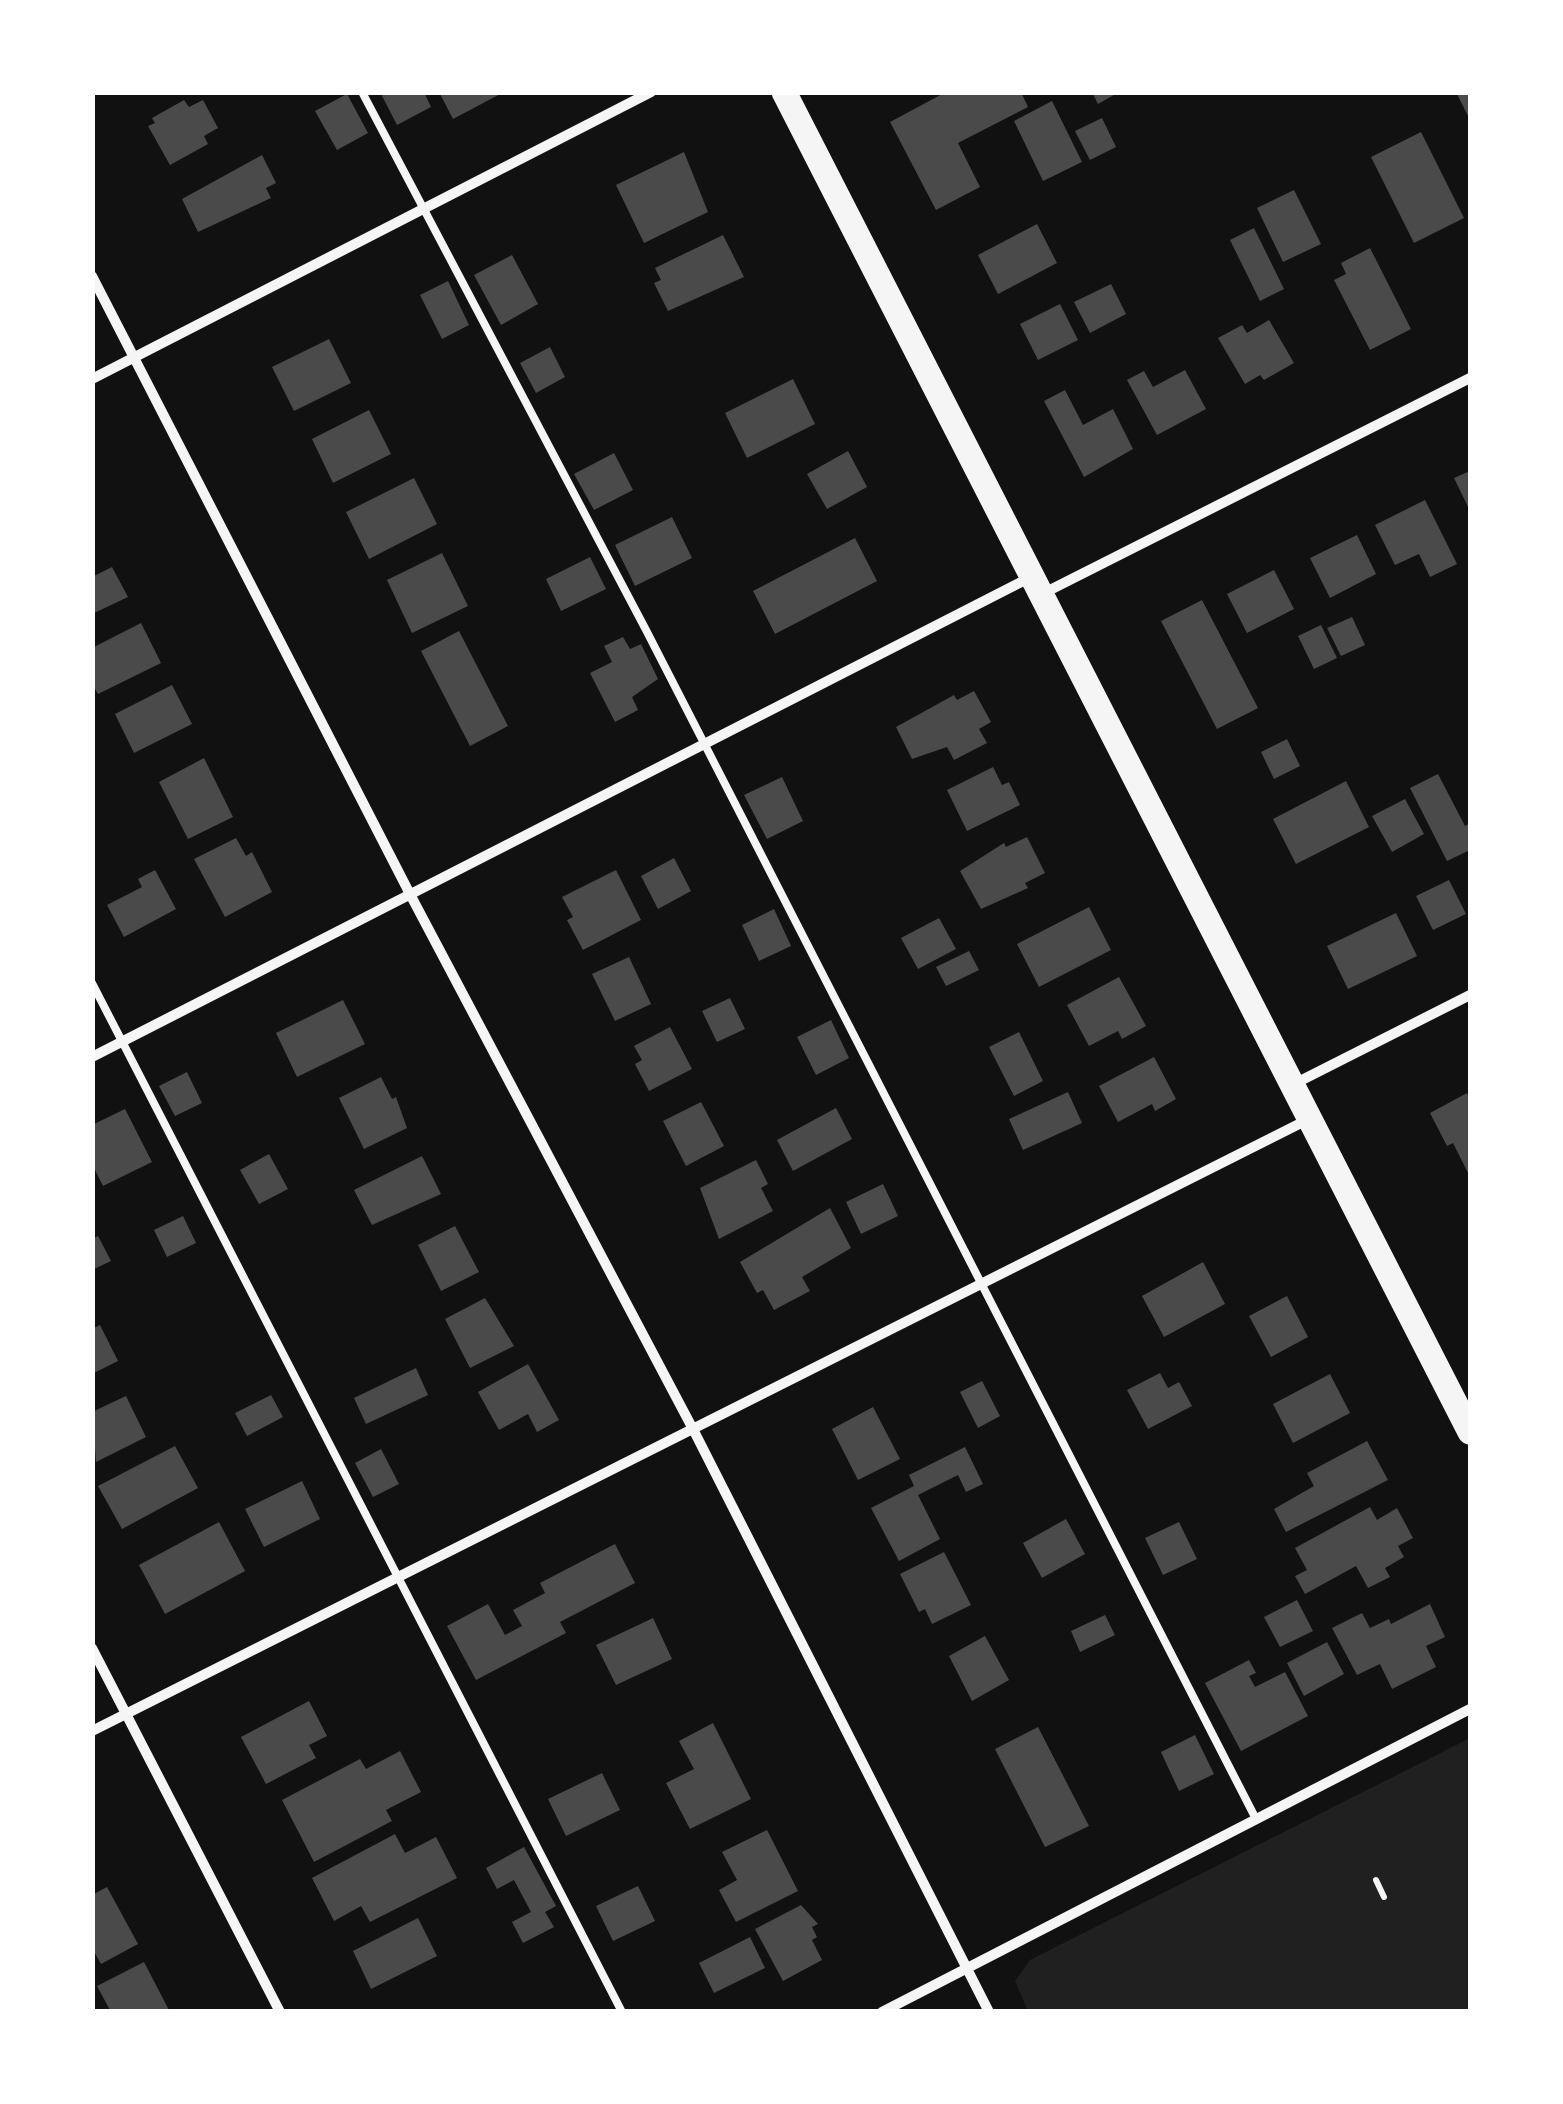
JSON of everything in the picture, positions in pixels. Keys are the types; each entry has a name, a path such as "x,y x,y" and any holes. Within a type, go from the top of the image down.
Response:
{"main road":[{"path":"792,95 1037,585 1470,1432"}],"street":[{"path":"92,379 650,92"},
{"path":"92,276 411,896 694,1431 989,2012"},
{"path":"92,1057 704,745 1470,378"},
{"path":"1294,1084 1470,996"},
{"path":"92,1732 1311,1118"},
{"path":"92,1648 280,2012"},
{"path":"882,2012 1470,1710"}],"lane":[{"path":"362,92 704,745 1256,1819"},
{"path":"92,983 396,1580 622,2012"}],"path":[{"path":"1376,1880 1384,1898"}],"shaded area":[{"path":"1470,1738 1470,2011 1028,2011 1015,1981 1030,1960"}],"building":[{"path":"380,92 424,92 431,107 397,125"},
{"path":"439,92 504,92 453,119"},
{"path":"946,92 1021,92 1028,107 958,143 980,187 936,210 890,122"},
{"path":"1092,92 1119,92 1098,104"},
{"path":"1456,92 1470,92 1470,120"},
{"path":"347,94 368,133 337,150 315,111"},
{"path":"184,100 189,107 203,100 218,128 204,136 208,144 170,165 148,126 155,123 152,118"},
{"path":"1052,101 1082,162 1043,181 1014,121"},
{"path":"1102,118 1116,147 1090,160 1075,131"},
{"path":"1421,132 1464,218 1414,243 1371,157"},
{"path":"684,152 708,212 644,243 616,185"},
{"path":"262,155 276,183 266,188 271,198 198,232 182,199"},
{"path":"1294,190 1321,244 1283,262 1257,208"},
{"path":"1037,224 1057,263 998,294 978,255"},
{"path":"1254,228 1284,289 1260,301 1230,240"},
{"path":"723,235 744,277 668,311 654,283 661,280 655,268"},
{"path":"1370,248 1411,329 1370,350 1334,280 1346,274 1341,263"},
{"path":"512,255 538,304 501,325 474,275"},
{"path":"448,281 469,325 442,339 420,295"},
{"path":"1111,284 1126,314 1090,333 1074,302"},
{"path":"1060,304 1078,340 1038,360 1020,324"},
{"path":"1269,320 1294,363 1264,380 1260,375 1245,384 1218,338 1242,325 1247,333"},
{"path":"329,339 351,383 294,411 272,367"},
{"path":"550,347 565,377 536,393 520,363"},
{"path":"1185,370 1206,409 1157,435 1127,380 1144,371 1153,387"},
{"path":"793,379 815,424 747,458 725,413"},
{"path":"1065,390 1083,425 1113,409 1133,449 1084,477 1044,401"},
{"path":"369,410 391,454 333,483 312,439"},
{"path":"848,451 867,487 827,509 807,474"},
{"path":"614,453 633,490 594,510 574,474"},
{"path":"1470,471 1470,511 1454,478"},
{"path":"414,478 437,524 369,559 346,512"},
{"path":"1425,500 1457,564 1430,577 1419,554 1395,565 1375,525"},
{"path":"672,517 692,558 635,586 615,545"},
{"path":"1357,535 1376,574 1330,598 1310,558"},
{"path":"855,538 877,581 775,634 753,591"},
{"path":"442,553 468,606 412,633 387,580"},
{"path":"590,557 606,589 561,611 546,579"},
{"path":"112,567 128,597 92,614 92,577"},
{"path":"1274,570 1294,609 1247,633 1227,594"},
{"path":"1202,600 1258,708 1217,729 1161,621"},
{"path":"1352,617 1365,645 1341,656 1327,628"},
{"path":"141,623 161,663 98,694 92,684 92,648"},
{"path":"1321,625 1337,658 1314,669 1298,636"},
{"path":"459,631 508,726 470,746 421,651"},
{"path":"623,637 630,649 641,644 658,679 632,697 638,710 615,722 590,673 612,662 604,646"},
{"path":"172,685 192,724 134,753 115,714"},
{"path":"974,691 991,722 979,729 987,743 954,760 947,747 912,759 896,727 954,695 957,700"},
{"path":"1287,739 1300,766 1274,779 1261,752"},
{"path":"204,758 233,817 188,839 159,782"},
{"path":"993,767 1002,785 1009,782 1020,805 967,831 947,790"},
{"path":"1438,774 1465,826 1470,823 1470,850 1447,861 1410,788"},
{"path":"782,777 803,821 767,839 744,795"},
{"path":"1346,781 1369,827 1296,864 1273,819"},
{"path":"1405,799 1424,834 1392,852 1372,816"},
{"path":"1027,837 1045,873 1025,883 1028,888 981,909 960,871 1004,843 1006,847"},
{"path":"236,838 246,856 252,852 272,892 225,917 194,859"},
{"path":"674,858 691,891 658,909 641,876"},
{"path":"155,870 176,909 124,937 107,905 142,887 138,879"},
{"path":"616,870 641,920 583,950 567,920 573,917 562,897"},
{"path":"1449,880 1466,914 1433,930 1416,896"},
{"path":"1089,907 1111,950 1039,987 1017,944"},
{"path":"774,909 791,946 759,961 742,925"},
{"path":"1396,913 1417,956 1348,989 1327,946"},
{"path":"939,918 956,949 918,969 901,938"},
{"path":"969,951 979,970 946,986 936,967"},
{"path":"629,957 651,1004 615,1021 592,974"},
{"path":"1119,977 1146,1026 1122,1039 1118,1031 1089,1046 1067,1005"},
{"path":"730,998 745,1029 717,1042 702,1011"},
{"path":"343,1000 365,1044 297,1077 276,1033"},
{"path":"831,1020 849,1058 816,1075 797,1037"},
{"path":"670,1027 692,1069 649,1091 635,1064 642,1060 634,1046"},
{"path":"1019,1032 1043,1081 1014,1096 989,1047"},
{"path":"1154,1057 1176,1099 1155,1111 1152,1104 1118,1122 1099,1086"},
{"path":"187,1072 202,1103 175,1116 159,1086"},
{"path":"381,1077 392,1099 396,1097 407,1128 364,1149 339,1098"},
{"path":"1068,1092 1082,1123 1023,1150 1009,1119"},
{"path":"1467,1093 1470,1177 1453,1143 1447,1146 1430,1113"},
{"path":"701,1102 724,1146 686,1166 663,1121"},
{"path":"836,1108 852,1139 793,1171 777,1140"},
{"path":"125,1109 152,1162 103,1186 92,1164 92,1125"},
{"path":"269,1154 288,1189 259,1204 240,1170"},
{"path":"422,1156 441,1194 372,1225 354,1190"},
{"path":"756,1160 768,1184 761,1188 773,1211 719,1239 700,1188"},
{"path":"883,1184 898,1216 861,1234 846,1202"},
{"path":"830,1208 851,1248 802,1277 810,1291 774,1310 763,1290 757,1293 740,1262"},
{"path":"183,1216 196,1243 167,1257 154,1230"},
{"path":"455,1226 479,1272 441,1291 418,1245"},
{"path":"98,1236 111,1261 92,1270 92,1239"},
{"path":"1203,1262 1225,1304 1164,1337 1142,1296"},
{"path":"1287,1296 1308,1337 1271,1357 1249,1316"},
{"path":"485,1298 514,1346 470,1368 445,1319"},
{"path":"100,1325 118,1361 92,1374 92,1329"},
{"path":"528,1364 559,1420 537,1432 528,1414 499,1430 478,1392"},
{"path":"416,1368 428,1395 366,1424 354,1398"},
{"path":"1160,1373 1168,1388 1179,1382 1192,1406 1148,1429 1127,1390"},
{"path":"1330,1374 1350,1413 1293,1443 1273,1404"},
{"path":"982,1381 1000,1416 978,1428 960,1392"},
{"path":"271,1395 283,1417 247,1436 235,1413"},
{"path":"126,1396 146,1437 96,1462 92,1412"},
{"path":"873,1407 900,1459 858,1480 832,1429"},
{"path":"1367,1441 1388,1480 1286,1532 1274,1509 1314,1486 1307,1473"},
{"path":"175,1446 198,1488 122,1529 98,1486"},
{"path":"965,1447 983,1484 966,1492 958,1475 918,1495 940,1539 899,1561 871,1508 914,1486 909,1475"},
{"path":"381,1449 399,1484 373,1497 355,1463"},
{"path":"302,1481 320,1519 264,1547 245,1509"},
{"path":"1370,1507 1377,1520 1397,1508 1413,1538 1398,1546 1404,1557 1385,1568 1390,1577 1368,1588 1356,1566 1305,1594 1295,1576 1307,1570 1295,1548"},
{"path":"1066,1519 1085,1554 1042,1578 1023,1543"},
{"path":"219,1522 245,1571 165,1614 139,1565"},
{"path":"1179,1522 1197,1559 1163,1575 1145,1538"},
{"path":"615,1544 635,1583 560,1622 566,1633 476,1680 447,1626 488,1604 505,1635 522,1626 513,1610 545,1593 540,1583"},
{"path":"944,1552 971,1605 932,1624 925,1609 919,1612 900,1574"},
{"path":"1297,1600 1313,1631 1280,1647 1264,1617"},
{"path":"1430,1604 1445,1637 1426,1646 1436,1667 1392,1689 1380,1664 1357,1675 1332,1628 1362,1613 1370,1628 1389,1619 1391,1624"},
{"path":"1105,1615 1115,1635 1080,1652 1071,1631"},
{"path":"653,1618 672,1659 616,1685 596,1645"},
{"path":"985,1636 1009,1680 972,1701 949,1656"},
{"path":"1327,1642 1344,1674 1304,1696 1287,1663"},
{"path":"1249,1660 1256,1673 1249,1676 1255,1687 1285,1672 1308,1716 1241,1751 1205,1683"},
{"path":"309,1701 327,1736 309,1745 316,1758 266,1784 241,1737"},
{"path":"713,1723 751,1799 690,1829 666,1783 694,1769 679,1741"},
{"path":"1038,1727 1089,1826 1045,1847 995,1749"},
{"path":"1195,1735 1214,1774 1179,1791 1161,1752"},
{"path":"400,1751 421,1792 386,1810 392,1821 314,1862 282,1800 360,1759 366,1769"},
{"path":"602,1773 620,1810 566,1836 548,1799"},
{"path":"767,1830 798,1891 736,1922 719,1890 737,1880 722,1852"},
{"path":"395,1834 405,1853 436,1837 457,1878 370,1922 361,1906 334,1921 312,1878"},
{"path":"524,1847 556,1906 545,1912 554,1927 523,1943 512,1922 531,1912 514,1880 497,1889 486,1868"},
{"path":"638,1886 655,1921 613,1941 596,1906"},
{"path":"107,1887 138,1944 101,1964 92,1948 92,1895"},
{"path":"801,1905 818,1924 812,1927 817,1937 812,1940 822,1960 783,1981 755,1929"},
{"path":"418,1918 437,1956 371,1989 353,1951"},
{"path":"750,1937 765,1968 714,1993 699,1963"},
{"path":"144,1962 170,2012 111,2012 97,1986"}]}
